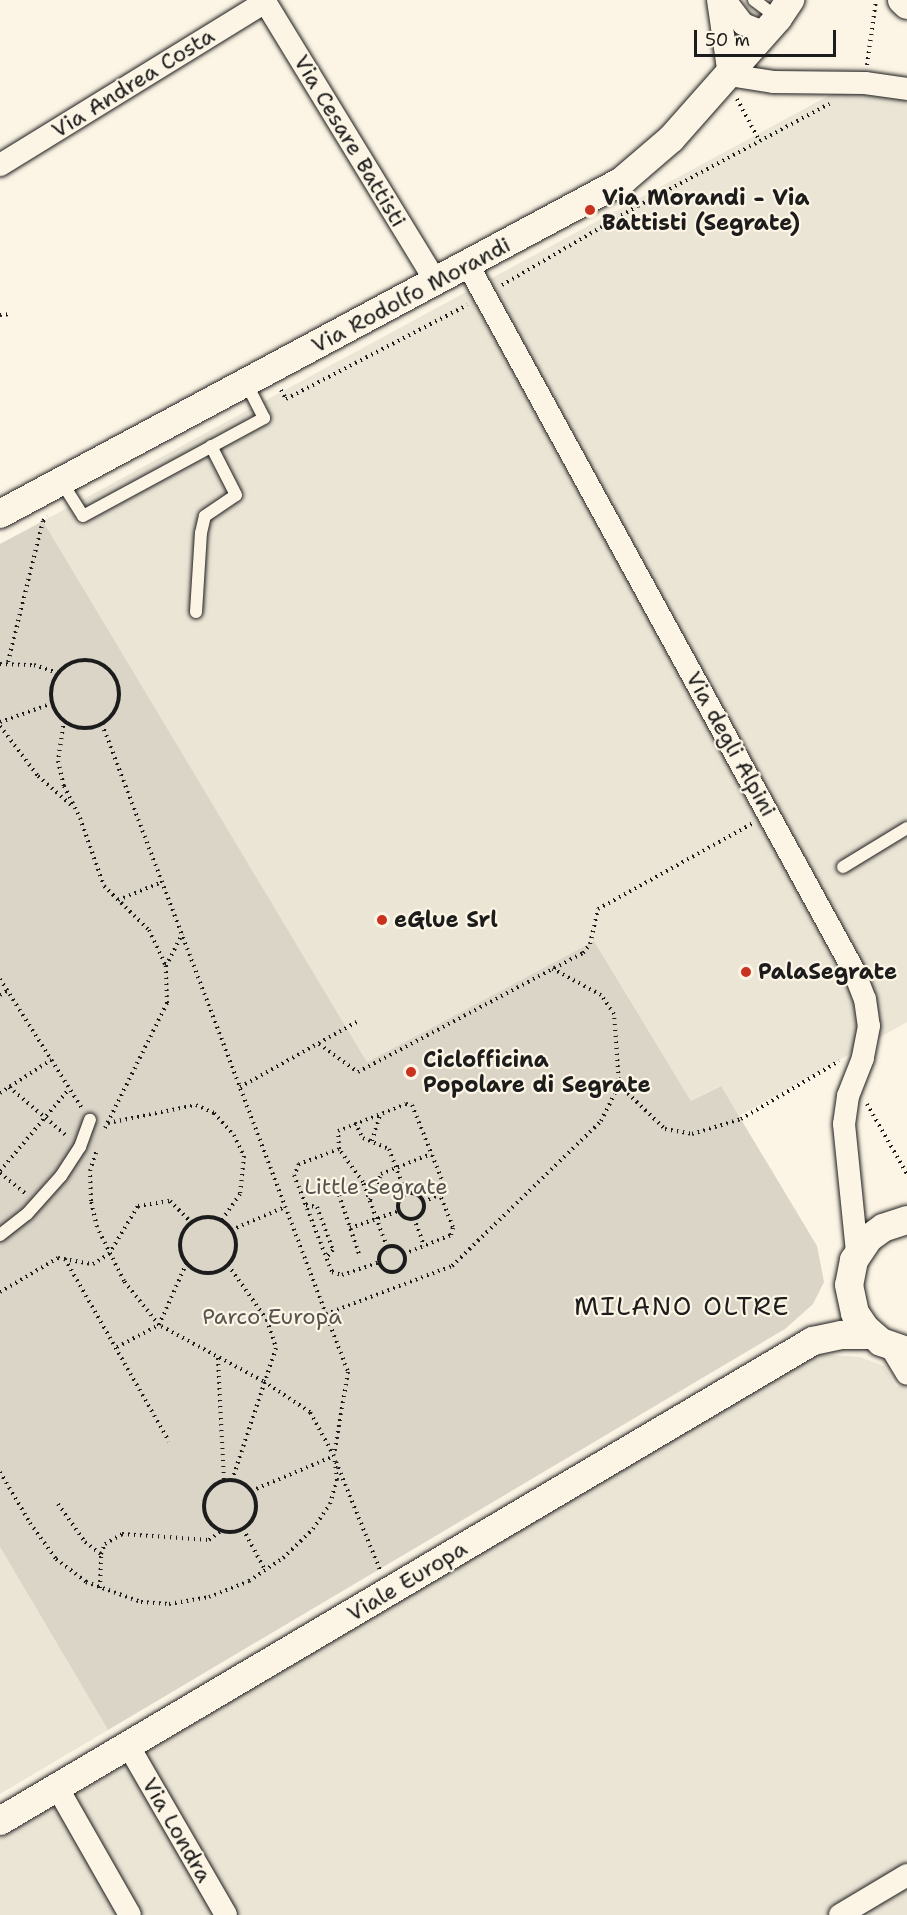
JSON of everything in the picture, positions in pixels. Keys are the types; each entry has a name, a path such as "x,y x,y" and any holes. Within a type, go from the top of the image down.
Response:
{"street":[{"path":"718,0 729,75 774,82 865,83 907,89"},
{"path":"725,0 743,24 778,17"},
{"name":"Via Rodolfo Morandi","path":"0,514 65,488 246,383 622,181 671,139 778,17 801,0"},
{"path":"902,0 907,5"},
{"name":"Via Andrea Costa","path":"0,165 265,1"},
{"name":"Via Cesare Battisti","path":"265,1 436,282"},
{"name":"Via degli Alpini","path":"468,265 756,789 761,819 854,971 865,999 869,1026 865,1047 848,1096 844,1124 857,1252"},
{"path":"857,1252 876,1232 907,1220"},
{"name":"Viale Europa","path":"813,1341 849,1285 857,1252"},
{"name":"Viale Europa","path":"849,1285 855,1313 890,1344"},
{"name":"Viale Europa","path":"0,1821 813,1341 842,1335 890,1344"},
{"path":"890,1344 907,1374"},
{"name":"Via Londra","path":"128,1745 226,1915"},
{"path":"57,1787 130,1915"},
{"path":"840,1915 907,1875"}],"lane":[{"path":"754,0 778,17"},
{"path":"65,488 83,516 264,418 246,383"},
{"path":"196,612 201,533 206,516 236,495 211,447"},
{"path":"843,867 907,828"},
{"path":"0,1235 38,1204 80,1147 90,1120"}],"path":[{"path":"865,83 876,0"},
{"path":"729,75 759,140"},
{"path":"279,385 286,399 484,295 759,140 831,103"},
{"path":"0,315 11,314"},
{"path":"8,663 43,521 65,488"},
{"path":"87,660 107,668 119,686 119,697 111,717 102,724 83,728 64,720 52,703 53,682 59,673 76,661 87,660"},
{"path":"0,664 8,663 59,673"},
{"path":"0,722 52,703"},
{"path":"64,720 58,761 64,786 75,808 104,885 149,930 166,966 167,1003 102,1134"},
{"path":"0,1472 30,1523 56,1559 86,1582 100,1588 141,1602 169,1604 209,1597 265,1570 313,1529 330,1504 337,1480 334,1456 348,1372 102,724"},
{"path":"0,726 38,776 75,808"},
{"path":"756,789 761,819 758,834"},
{"path":"318,1044 358,1072 584,952 590,944 597,909 761,819"},
{"path":"117,900 162,882"},
{"path":"166,966 182,934"},
{"path":"326,1314 438,1274 467,1254 585,1140 601,1121 619,1085 614,1014 609,1002 553,969"},
{"path":"0,979 90,1120"},
{"path":"0,995 8,991"},
{"path":"240,1087 357,1022"},
{"path":"619,1085 665,1129 692,1134 741,1119 847,1057 856,1045 865,1047"},
{"path":"0,1093 51,1060"},
{"path":"9,1088 80,1147"},
{"path":"38,1204 0,1172 69,1089"},
{"path":"864,1098 907,1174"},
{"path":"107,1123 196,1105 214,1113 234,1135 244,1156 240,1194 221,1221"},
{"path":"387,1247 359,1176 339,1149 336,1133 355,1123 412,1105 444,1185 440,1195 453,1232 446,1239 404,1254"},
{"path":"372,1141 380,1114"},
{"path":"355,1123 361,1137 387,1146 406,1194"},
{"path":"99,1143 90,1171 91,1201 109,1254 138,1303 159,1325 263,1381 310,1412 334,1456 388,1592"},
{"path":"339,1149 296,1167 294,1175 332,1272 345,1274 379,1262"},
{"path":"370,1200 379,1177 431,1154"},
{"path":"415,1193 423,1202 422,1212 414,1218 404,1217 399,1211 399,1201 406,1194 415,1193"},
{"path":"339,1195 359,1254"},
{"path":"423,1202 440,1195"},
{"path":"0,1292 58,1258 93,1264 109,1254 138,1206 170,1201 191,1222"},
{"path":"306,1205 316,1207 333,1250 326,1258"},
{"path":"231,1230 285,1207"},
{"path":"350,1228 399,1211"},
{"path":"117,1347 159,1325 186,1264 180,1242 191,1222 211,1217 221,1221 231,1230 236,1248 228,1265 207,1274 186,1264"},
{"path":"414,1218 424,1246"},
{"path":"387,1247 397,1247 404,1254 404,1263 397,1270 388,1271 379,1262 380,1253 387,1247"},
{"path":"65,1258 169,1441"},
{"path":"228,1265 274,1333 276,1348 263,1381 232,1480"},
{"path":"218,1358 224,1480"},
{"path":"251,1491 334,1456"},
{"path":"100,1588 101,1554 105,1544 122,1534 209,1540 221,1531 243,1529 255,1512 251,1491 232,1480 224,1480 214,1485 203,1504 205,1516 221,1531"},
{"path":"58,1504 77,1533 101,1554"},
{"path":"243,1529 265,1570"}],"shaded area":[{"path":"867,75 907,80 907,1022 739,1116 720,1086 691,1101 594,941 367,1062 43,521"},
{"path":"816,1354 860,1357 884,1366 896,1387 907,1381 907,1915 0,1915 0,1839"},
{"path":"0,1547 108,1730 0,1794"}],"green space":[{"name":"Parco Europa","path":"43,521 367,1062 594,941 691,1101 721,1086 817,1246 824,1282 813,1304 785,1329 108,1730 0,1547 0,544"}],"place":[{"name":"Via Morandi - Via Battisti (Segrate)","path":"590,210"},
{"name":"eGlue Srl","path":"382,920"},
{"name":"PalaSegrate","path":"746,972"},
{"name":"Ciclofficina Popolare di Segrate","path":"411,1072"}],"district":[{"name":"MILANO OLTRE","path":"682,1306"}],"park label":[{"name":"Little Segrate","path":"376,1187"}]}
